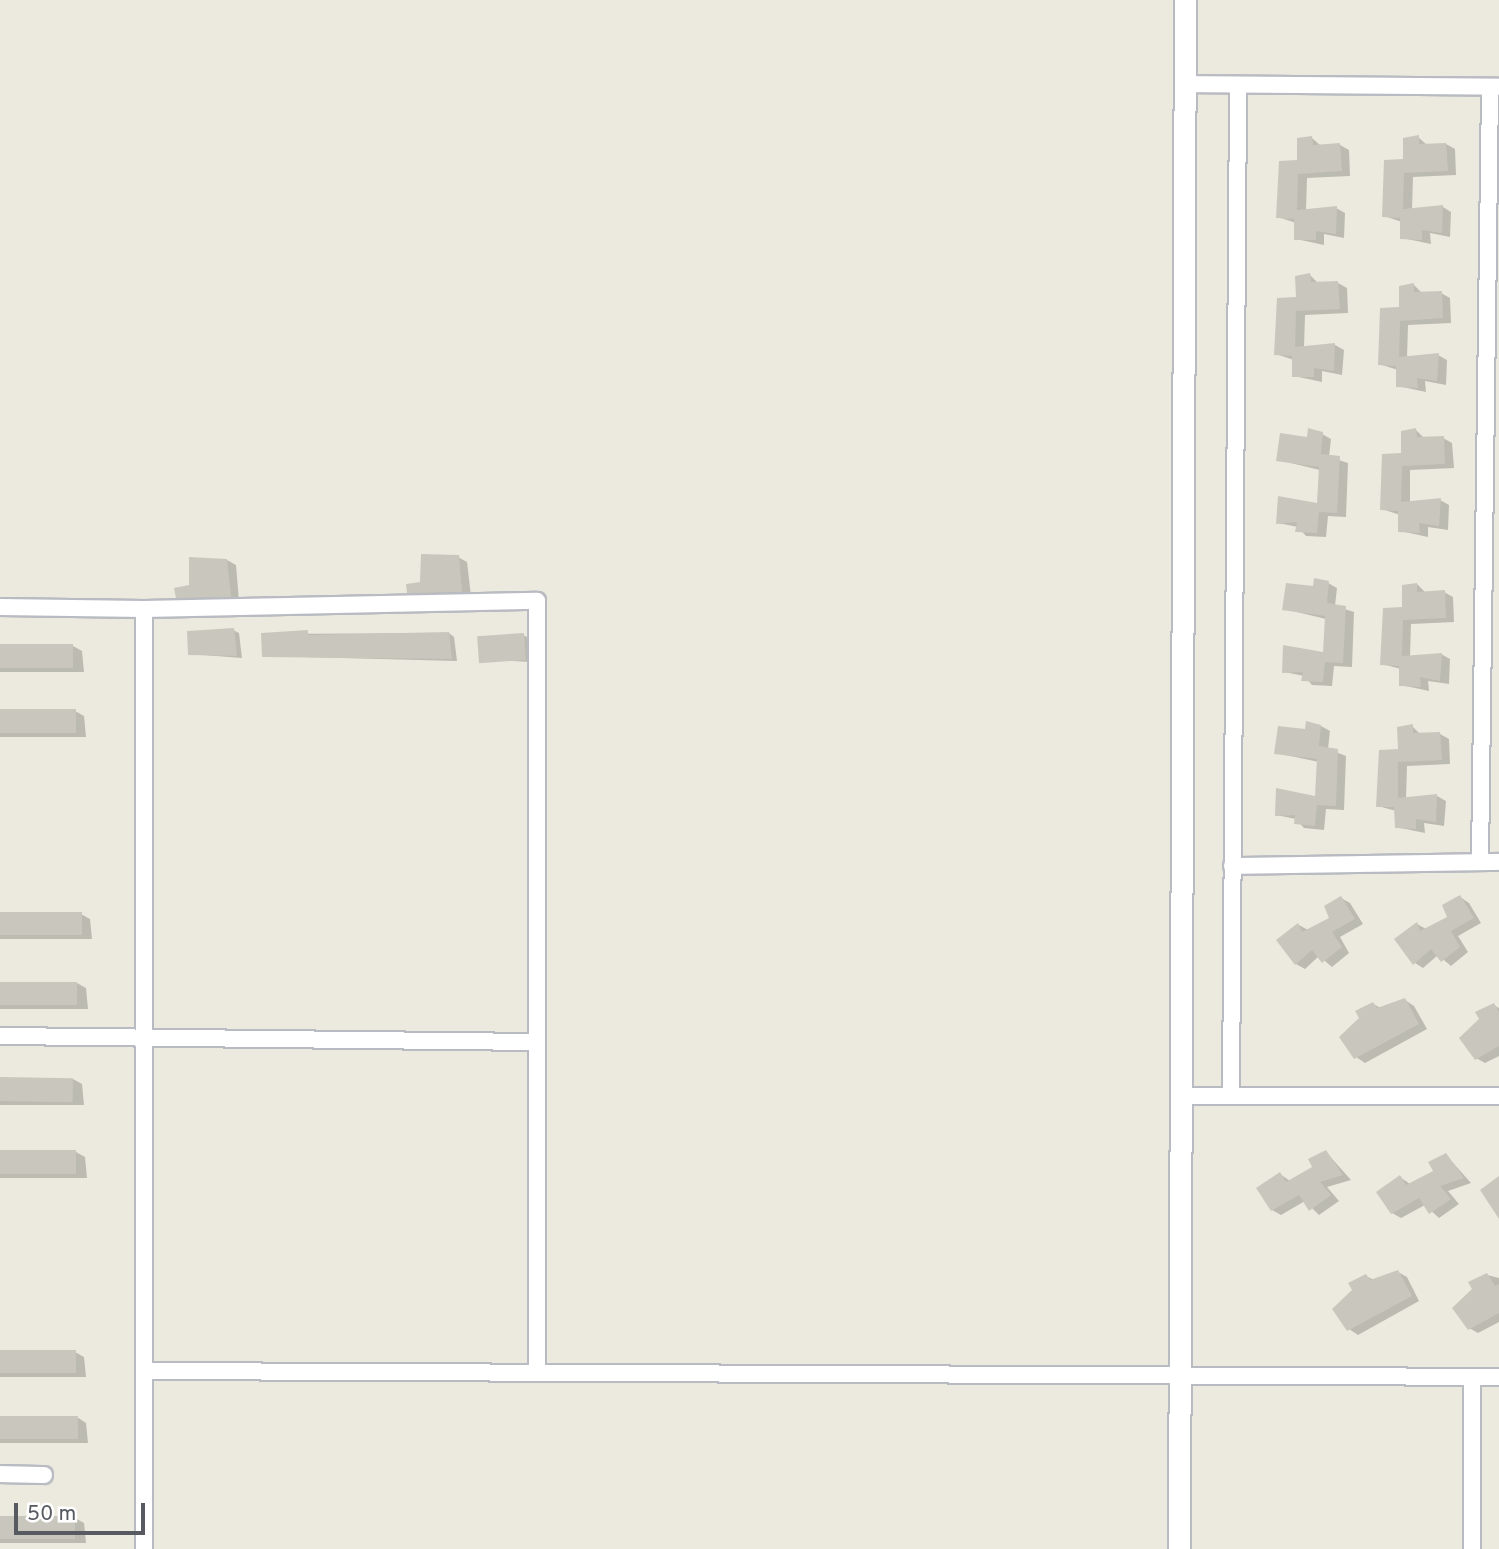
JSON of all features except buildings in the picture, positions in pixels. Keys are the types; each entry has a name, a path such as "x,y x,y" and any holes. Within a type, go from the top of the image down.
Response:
{"street":[{"path":"1179,1549 1185,0"},
{"path":"1185,85 1495,87 1493,320 1480,862"},
{"path":"1231,1096 1238,85"},
{"path":"0,607 144,609 537,601 537,1373"},
{"path":"144,609 144,1549"},
{"path":"1232,866 1499,862"},
{"path":"0,1036 537,1042"},
{"path":"1181,1096 1499,1096"},
{"path":"144,1371 1499,1377"},
{"path":"1472,1377 1472,1549"},
{"path":"0,1474 44,1475"}]}
